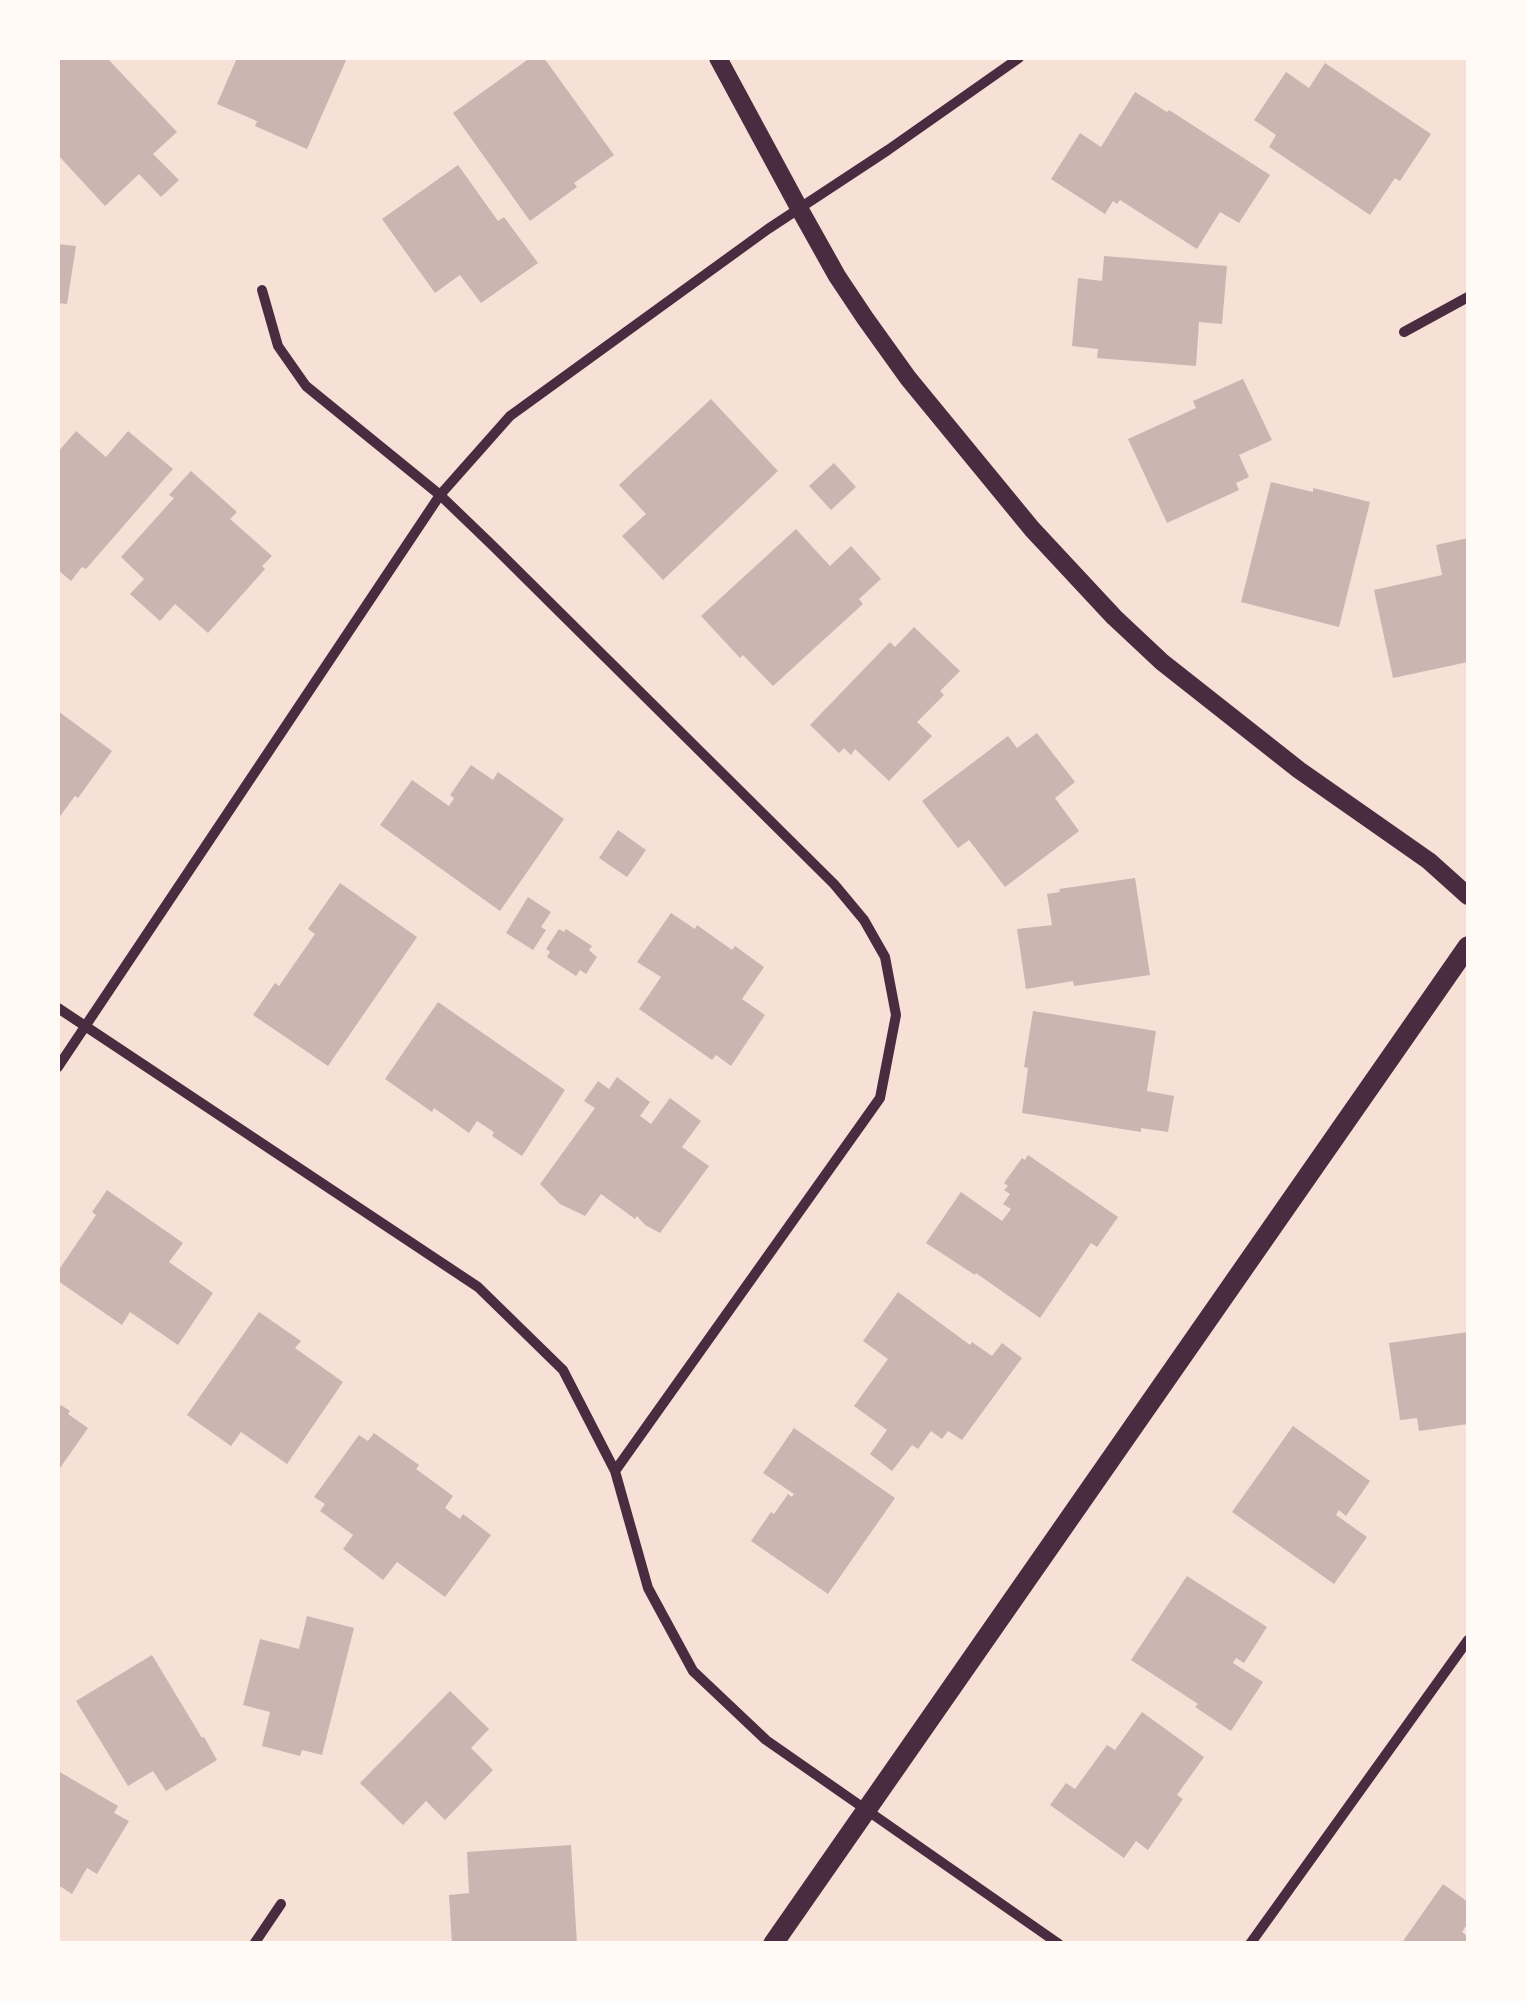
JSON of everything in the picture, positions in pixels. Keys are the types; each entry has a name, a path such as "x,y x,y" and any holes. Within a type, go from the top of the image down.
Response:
{"main road":[{"path":"773,1944 1468,946"}],"street":[{"path":"718,58 837,276 908,378 1032,529 1162,662 1299,770 1429,861 1468,896"},
{"path":"58,1066 440,495 510,416 799,208 1019,58"},
{"path":"262,290 278,346 306,386 440,495 834,884 864,920 884,957 896,1015 880,1098 614,1471"},
{"path":"1404,332 1468,297"},
{"path":"58,1008 478,1287 563,1370 614,1471 648,1588 693,1671 766,1740 1058,1944"},
{"path":"1250,1944 1468,1640"},
{"path":"254,1944 280,1904"}],"building":[{"path":"58,58 107,58 177,132 153,154 179,180 161,197 139,174 105,206 58,155"},
{"path":"237,58 347,58 307,149 217,104"},
{"path":"530,58 544,58 614,155 530,221 453,113"},
{"path":"1325,63 1431,134 1400,181 1395,178 1370,215 1269,147 1276,135 1254,120 1286,72 1309,88"},
{"path":"1135,92 1270,175 1239,223 1220,212 1197,249 1120,200 1117,204 1113,201 1105,214 1051,179 1080,133 1101,147"},
{"path":"458,165 498,221 504,217 538,263 481,303 460,275 435,293 382,219"},
{"path":"58,244 76,246 67,304 58,303"},
{"path":"1104,256 1227,266 1222,324 1199,322 1196,366 1097,358 1098,349 1072,346 1078,278 1102,281"},
{"path":"1243,379 1272,440 1239,455 1249,477 1236,483 1239,490 1167,523 1128,439 1196,408 1193,401"},
{"path":"711,399 778,471 663,580 622,536 646,514 619,485"},
{"path":"76,431 106,457 128,431 173,469 86,569 82,567 71,581 58,570 58,452"},
{"path":"834,463 856,487 831,510 809,486"},
{"path":"191,471 237,512 230,519 272,556 208,633 175,604 160,621 130,594 144,579 121,557 174,498 169,495"},
{"path":"1271,482 1370,502 1339,627 1241,602"},
{"path":"796,529 830,566 851,546 881,579 859,599 863,604 773,686 701,616"},
{"path":"1468,538 1468,662 1393,678 1374,590 1442,575 1436,545"},
{"path":"914,627 960,671 940,691 944,695 917,722 932,736 889,781 855,749 851,755 844,748 839,753 810,725 890,642 895,647"},
{"path":"58,711 112,751 58,819"},
{"path":"1037,733 1075,782 1055,798 1079,831 1005,887 969,840 958,848 922,801 1008,736 1017,748"},
{"path":"471,765 493,780 498,772 564,819 500,911 380,825 412,780 449,806 454,798 450,795"},
{"path":"618,830 646,850 627,877 599,858"},
{"path":"1135,878 1150,975 1026,989 1017,929 1052,925 1047,894"},
{"path":"340,883 417,937 328,1066 253,1015 275,983 279,986 315,934 308,929"},
{"path":"528,897 551,912 541,927 546,930 533,950 506,933"},
{"path":"671,913 695,929 697,925 732,950 735,946 764,967 742,999 765,1015 731,1066 716,1055 712,1060 639,1009 661,977 637,962"},
{"path":"559,929 566,929 592,946 589,950 597,957 586,974 580,970 576,976 547,957 550,952 546,949"},
{"path":"438,1002 565,1090 522,1156 477,1121 469,1133 385,1079"},
{"path":"1033,1011 1156,1031 1147,1091 1174,1096 1168,1132 1141,1128 1141,1132 1022,1113"},
{"path":"617,1077 650,1102 640,1116 651,1124 670,1098 701,1121 682,1147 709,1166 660,1233 601,1194 585,1216 560,1204 540,1184 595,1108 584,1101 598,1081 609,1089"},
{"path":"1028,1155 1118,1217 1097,1247 1091,1243 1040,1318 926,1243 961,1192 1002,1221 1011,1209 1003,1204 1010,1194 1004,1190 1008,1186 1004,1183"},
{"path":"107,1190 183,1243 169,1262 213,1293 178,1345 130,1312 122,1325 58,1281 58,1271 96,1215 92,1212"},
{"path":"898,1292 970,1345 972,1342 992,1356 1002,1343 1022,1358 962,1440 948,1431 942,1439 931,1431 918,1449 912,1445 892,1471 870,1454 887,1430 854,1406 888,1359 863,1341"},
{"path":"259,1312 301,1341 295,1348 343,1382 287,1464 241,1432 231,1446 187,1415"},
{"path":"1468,1332 1468,1424 1419,1431 1417,1418 1400,1420 1389,1343"},
{"path":"58,1406 88,1428 58,1471"},
{"path":"1293,1426 1370,1481 1346,1516 1339,1510 1336,1515 1367,1537 1334,1584 1232,1512"},
{"path":"794,1428 895,1498 828,1594 751,1541 771,1512 774,1514 788,1494 794,1494 763,1473"},
{"path":"374,1433 419,1465 416,1469 453,1496 445,1508 460,1519 463,1514 491,1535 445,1597 397,1562 383,1580 343,1549 353,1535 320,1511 325,1504 314,1497 359,1435 368,1441"},
{"path":"1187,1576 1267,1627 1244,1663 1236,1658 1233,1663 1263,1682 1231,1731 1131,1660"},
{"path":"307,1616 354,1628 322,1755 302,1750 300,1756 262,1746 270,1712 243,1705 260,1639 299,1649"},
{"path":"152,1655 217,1760 166,1791 153,1771 128,1786 76,1701"},
{"path":"450,1691 489,1729 471,1748 493,1770 445,1820 426,1801 403,1825 360,1783"},
{"path":"1142,1712 1204,1757 1177,1795 1183,1799 1148,1850 1136,1841 1124,1858 1050,1805 1066,1783 1075,1789 1107,1745 1115,1750"},
{"path":"58,1771 118,1806 114,1813 129,1821 97,1874 87,1868 72,1894 58,1885"},
{"path":"571,1845 577,1944 452,1944 449,1895 469,1893 467,1852"},
{"path":"1443,1884 1468,1902 1468,1923 1462,1932 1468,1937 1468,1944 1401,1944"}]}
